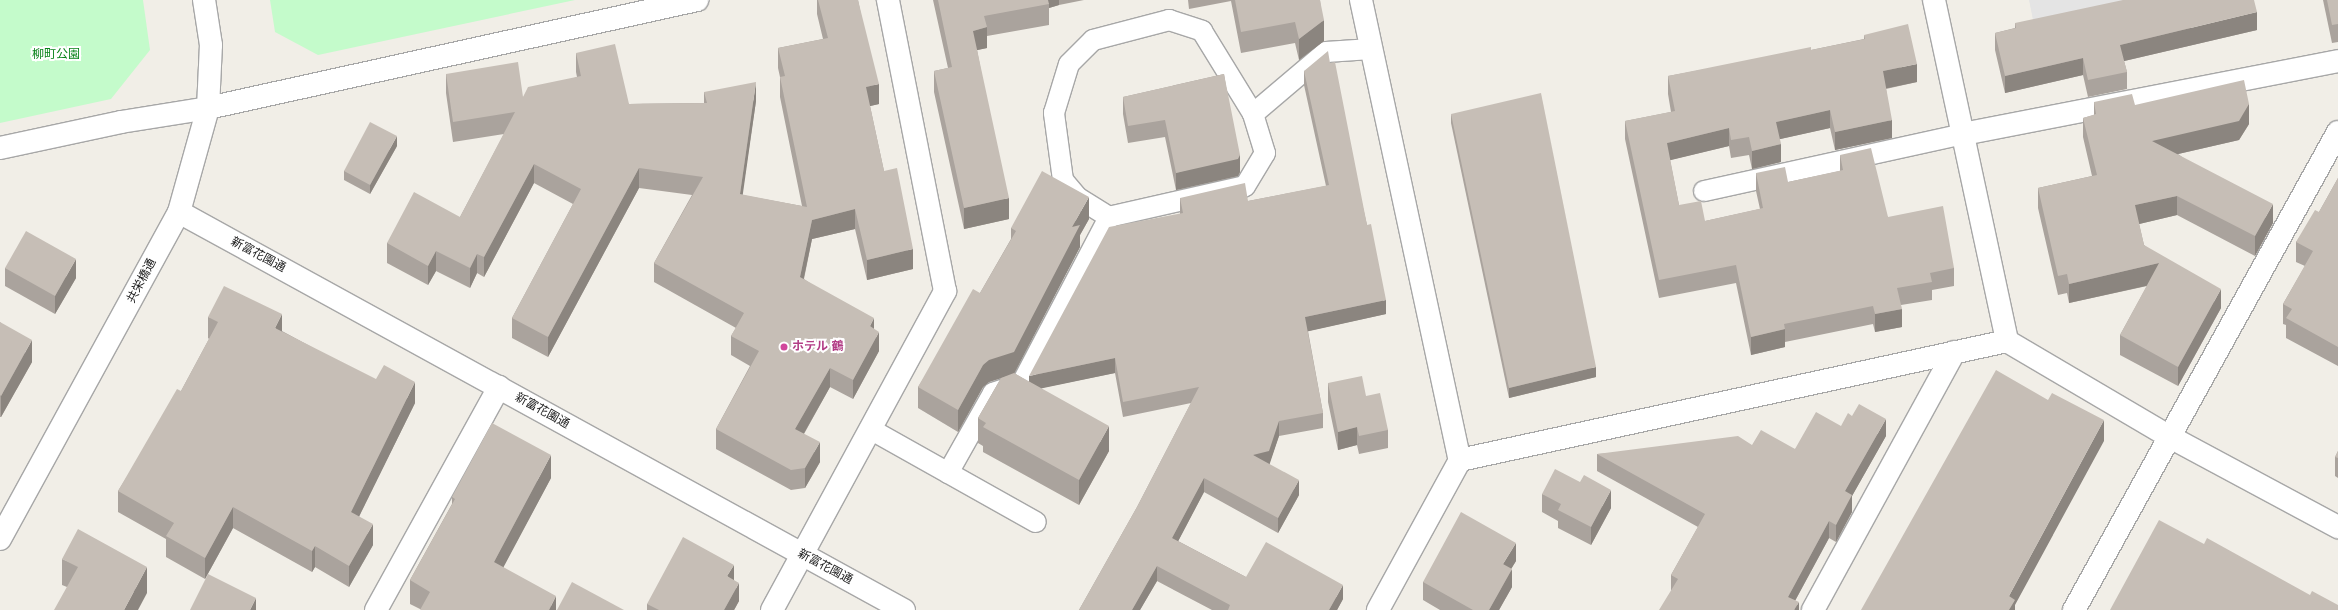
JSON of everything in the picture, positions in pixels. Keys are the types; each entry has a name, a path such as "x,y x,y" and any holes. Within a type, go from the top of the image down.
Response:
{"street":[{"name":"共栄橋通","path":"0,540 179,212 208,108 211,44 204,0"},
{"path":"0,148 121,122 208,108 696,0"},
{"path":"772,610 945,291 888,0"},
{"path":"1361,0 1460,460 1378,610"},
{"path":"1934,0 2007,341"},
{"path":"1963,134 2338,60"},
{"path":"2074,610 2338,132"},
{"name":"新富花園通","path":"179,212 904,610"},
{"path":"1460,460 2007,341 2170,437 2338,527"},
{"path":"1813,610 1954,352"},
{"path":"376,610 499,387"}],"lane":[{"path":"1169,20 1202,31 1253,114 1265,153 1245,186 1109,217 1078,198 1063,180 1054,113 1069,64 1093,40 1169,20"},
{"path":"1253,114 1326,52 1371,48"},
{"path":"1704,191 1963,134"},
{"path":"948,473 993,392 1022,383 1109,217"},
{"path":"870,430 1036,522"}],"green space":[{"name":"柳町公園","path":"0,0 143,0 150,50 111,99 0,123"},
{"path":"270,0 575,0 318,55 275,32"}],"shaded area":[{"path":"2029,0 2129,0 2033,20"}],"building":[{"path":"818,0 858,0 879,84 866,87 884,171 897,168 913,249 867,260 855,209 812,220 800,277 874,318 870,326 879,332 853,380 830,368 795,429 820,442 805,468 791,470 716,429 759,351 731,336 744,313 654,263 703,177 639,168 548,337 512,318 581,189 534,164 484,257 477,254 470,268 436,251 428,266 387,243 414,192 460,217 515,112 453,122 446,74 518,62 523,97 528,87 581,76 576,53 615,44 629,104 707,103 704,92 756,82 740,194 807,207 780,77 785,76 778,48 828,38"},
{"path":"938,0 1048,0 1049,4 984,16 987,27 973,31 1009,198 964,208 934,71 952,67"},
{"path":"1235,0 1320,0 1324,20 1299,39 1295,22 1241,32"},
{"path":"2123,0 2254,0 2257,12 2120,45 2127,72 2088,80 2083,58 2005,76 1995,33 2016,28 2015,23"},
{"path":"2327,0 2338,0 2338,24 2332,25"},
{"path":"1908,24 1917,64 1883,71 1892,120 1835,132 1830,110 1776,122 1781,144 1752,151 1749,137 1731,140 1729,128 1667,143 1679,205 1701,201 1705,221 1763,208 1756,173 1785,167 1788,182 1843,170 1840,155 1871,148 1888,217 1943,206 1954,268 1930,273 1932,282 1897,288 1902,309 1875,314 1873,306 1784,324 1785,329 1751,337 1736,265 1659,280 1625,121 1675,111 1668,76 1811,47 1811,50 1865,39 1864,35"},
{"path":"1328,51 1330,63 1335,62 1367,225 1371,224 1386,300 1305,317 1323,413 1279,421 1269,451 1253,455 1299,480 1278,518 1204,478 1172,538 1246,577 1266,542 1343,585 1329,610 1228,610 1230,605 1157,566 1132,610 1079,610 1137,507 1199,387 1123,402 1115,358 1029,376 1109,227 1183,213 1180,198 1245,183 1248,201 1329,185 1304,71"},
{"path":"1224,74 1240,155 1238,159 1176,173 1165,120 1128,126 1123,97"},
{"path":"2244,80 2249,104 2239,121 2152,141 2273,204 2255,236 2177,196 2135,205 2144,245 2221,289 2178,367 2120,335 2159,263 2069,284 2067,274 2058,276 2038,188 2097,175 2083,118 2096,114 2094,102 2132,94 2135,105"},
{"path":"1541,93 1596,367 1509,388 1451,114"},
{"path":"370,122 397,136 370,185 344,171"},
{"path":"1042,171 1089,197 1072,227 1080,225 1014,352 989,360 983,365 958,410 918,387 973,289 980,293 1016,231 1011,228"},
{"path":"2338,178 2338,347 2286,318 2292,309 2283,304 2313,251 2296,242 2315,210 2319,212"},
{"path":"26,231 76,259 55,296 5,268"},
{"path":"224,286 282,314 275,328 376,379 384,365 415,382 351,512 373,524 349,566 315,546 312,551 233,507 205,558 166,536 174,523 118,491 177,389 181,391 218,322 208,317"},
{"path":"0,322 32,340 1,396 0,395"},
{"path":"1996,370 2048,400 2052,393 2104,420 2009,596 2015,600 2009,610 1861,610"},
{"path":"1014,373 1109,426 1079,480 983,427 986,423 978,418 1001,378"},
{"path":"1362,376 1366,396 1380,393 1388,430 1359,436 1357,427 1338,432 1328,383"},
{"path":"1859,404 1886,419 1845,491 1852,495 1836,525 1829,521 1788,597 1799,602 1794,610 1659,610 1678,579 1671,575 1705,514 1597,454 1738,436 1752,445 1761,430 1795,449 1816,412 1841,426 1848,413 1852,416"},
{"path":"492,423 551,455 494,562 556,596 549,610 420,610 430,592 410,580 455,499 452,497"},
{"path":"2338,451 2338,458 2335,457"},
{"path":"1555,469 1580,482 1584,475 1611,490 1591,527 1558,510 1561,504 1542,494"},
{"path":"1461,512 1516,543 1503,564 1512,569 1489,610 1473,610 1423,582"},
{"path":"2159,520 2204,544 2207,538 2310,595 2312,591 2338,605 2338,610 2110,610"},
{"path":"78,529 147,567 124,610 54,610 78,567 62,559"},
{"path":"683,537 734,565 727,576 739,583 724,610 659,610 647,604"},
{"path":"208,574 256,598 250,610 190,610"},
{"path":"572,582 624,610 557,610"}],"place":[{"name":"ホテル 鶴","path":"784,347"}]}
